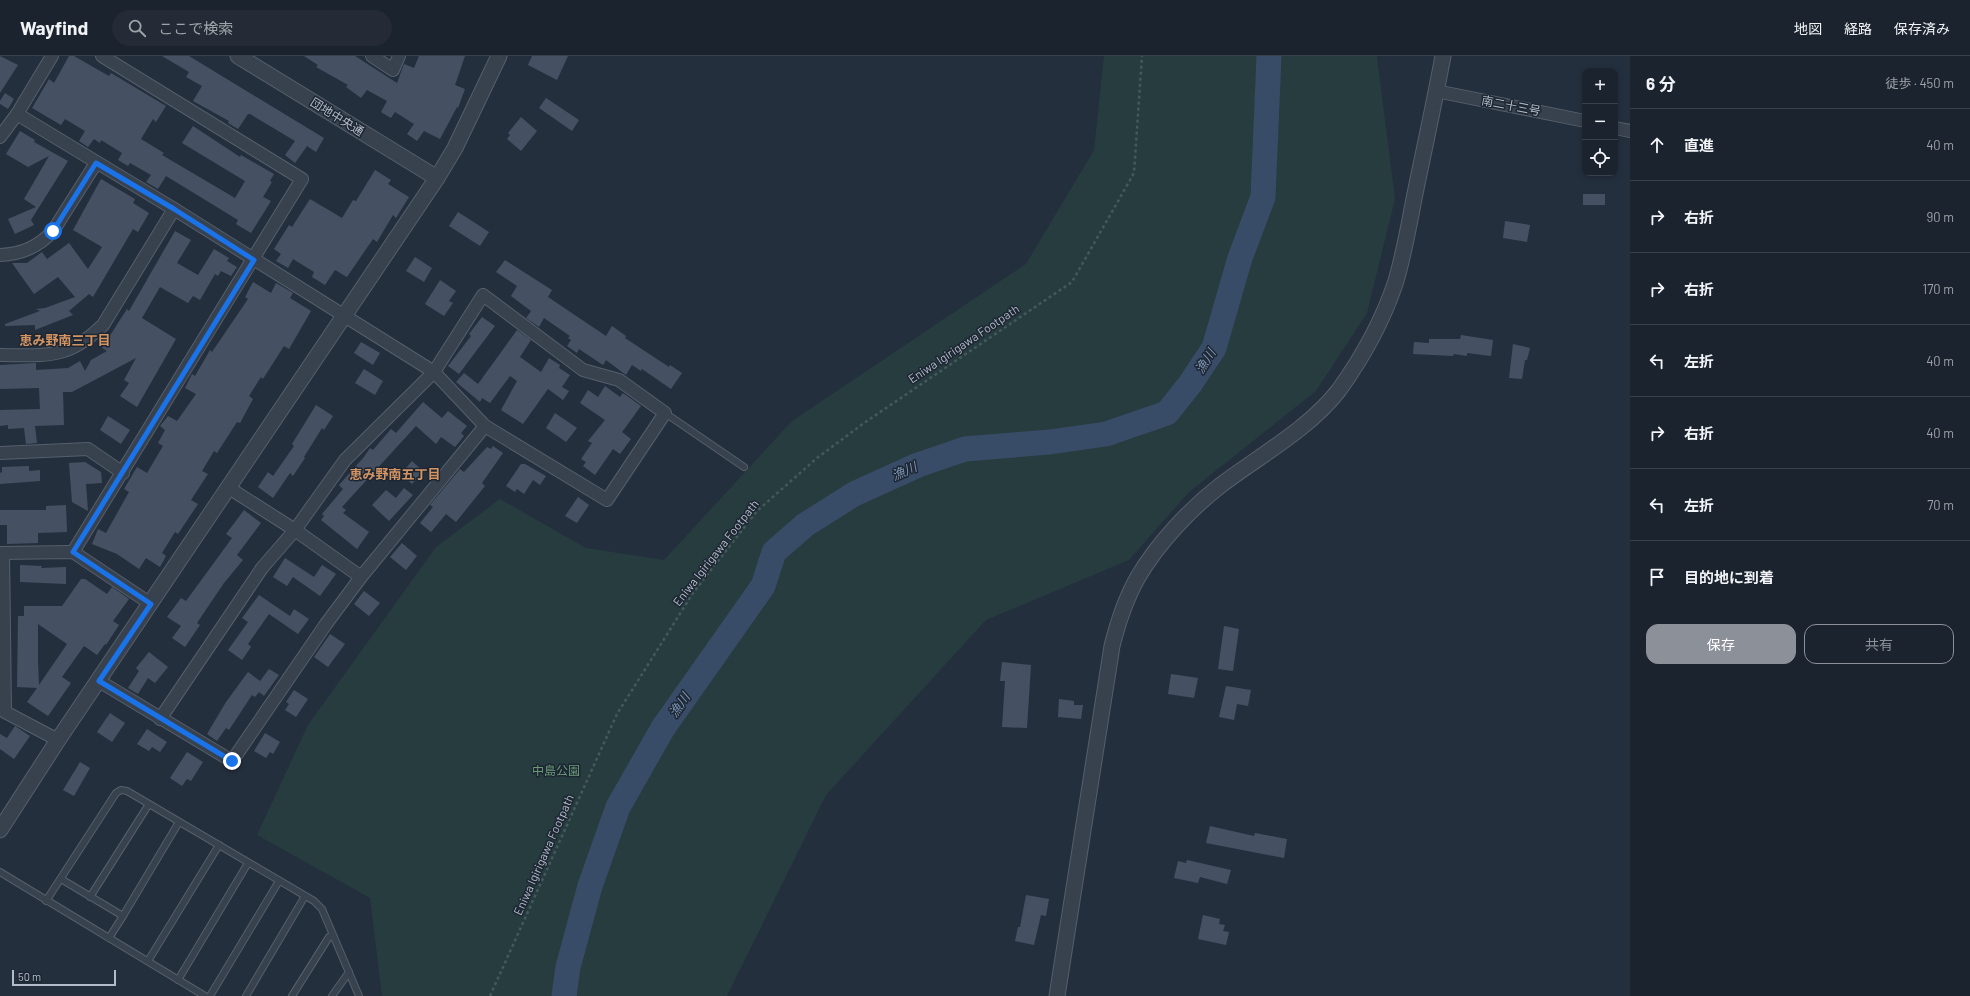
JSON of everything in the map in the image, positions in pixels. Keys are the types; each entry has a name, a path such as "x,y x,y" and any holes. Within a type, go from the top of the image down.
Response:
{"street":[{"path":"0,137 17,114 52,56"},
{"path":"73,552 254,260 302,179 102,56"},
{"name":"団地中央通","path":"238,56 437,178"},
{"path":"372,56 394,70 398,56"},
{"path":"0,830 58,740 437,178 455,148 499,56"},
{"path":"1057,996 1112,646 1123,609 1138,577 1165,541 1194,510 1221,485 1253,464 1307,422 1337,392 1360,358 1381,320 1395,284 1406,240 1443,56"},
{"name":"南二十三号","path":"1436,91 1582,121"},
{"path":"17,114 174,209 434,372 485,426 607,500 665,412 619,380 583,370 482,295 434,372 345,460 295,530 262,568 160,719"},
{"path":"1618,129 1630,131"},
{"path":"0,255 15,254 32,249 44,241 53,231 96,163"},
{"path":"0,355 48,355 74,348 90,338 102,325 174,209"},
{"path":"99,681 232,761 326,624 361,577 485,426"},
{"path":"0,453 88,449 123,473"},
{"path":"229,488 295,530 361,577"},
{"path":"58,740 5,712 2,553 73,552 151,604"}],"lane":[{"path":"665,412 744,467"},
{"path":"46,901 116,793 121,790 127,791 305,896 322,909 358,996"},
{"path":"90,897 149,804"},
{"path":"109,938 179,822"},
{"path":"148,961 219,845"},
{"path":"178,980 248,863"},
{"path":"0,872 205,996"},
{"path":"60,879 123,916"},
{"path":"210,996 279,881"},
{"path":"246,996 305,896"},
{"path":"292,996 329,937 333,936"},
{"path":"332,996 349,972"}],"path":[{"name":"Eniwa Igirigawa Footpath","path":"490,996 617,714 694,593 757,511 817,458 864,423 1072,282 1134,173 1142,56"}],"green space":[{"name":"中島公園","path":"1104,56 1377,56 1395,199 1367,313 1316,391 1189,492 1129,560 986,620 826,795 727,996 382,996 370,898 257,835 308,725 436,547 500,499 586,548 664,560 792,421 1026,264 1094,150"}],"building":[{"path":"0,56 18,65 0,93"},
{"path":"69,56 74,56 109,76 111,73 166,106 156,122 153,119 141,139 164,153 162,155 235,198 245,181 182,143 193,126 240,157 241,155 274,174 270,181 272,182 263,197 271,201 251,233 236,224 238,220 166,176 158,189 146,182 151,175 130,163 128,166 118,160 122,153 101,140 100,143 94,139 88,147 79,141 85,131 65,119 61,125 32,108 49,79 54,83"},
{"path":"162,56 189,56 324,138 316,152 307,146 295,163 285,155 295,141 250,114 248,114 238,129 228,123 229,121 193,101 202,86 186,77 189,72"},
{"path":"304,56 355,56 397,83 404,64 414,68 419,56 465,56 455,85 465,89 458,108 457,107 440,139 424,131 417,141 407,134 414,124 395,112 391,118 381,112 387,101 367,90 361,98 346,87 348,85 316,67 318,65"},
{"path":"532,56 568,56 557,80 528,65"},
{"path":"5,93 14,99 8,109 0,104 0,101"},
{"path":"546,98 579,120 572,131 539,108"},
{"path":"521,117 537,131 521,151 507,139 510,135 508,133"},
{"path":"20,131 35,140 34,142 68,161 31,220 34,225 15,234 8,219 36,207 24,199 49,156 28,167 6,154"},
{"path":"375,170 391,180 388,184 409,197 396,218 393,215 377,242 373,239 347,277 335,270 325,285 312,277 314,272 293,259 288,268 276,261 281,254 274,249 289,225 292,227 310,199 342,218 353,200 356,201"},
{"path":"101,179 135,199 133,203 149,213 138,232 133,229 93,297 89,294 69,311 73,315 35,330 35,325 5,326 5,324 40,311 36,309 45,308 75,297 58,277 34,294 12,263 27,263 42,252 47,259 69,243 88,269 102,247 73,230"},
{"path":"1583,194 1605,194 1605,205 1583,205"},
{"path":"458,212 489,232 480,246 449,226"},
{"path":"1505,221 1530,225 1527,242 1503,238"},
{"path":"175,231 191,240 177,263 198,275 214,249 229,258 227,261 237,267 231,276 221,271 218,276 215,274 200,300 193,296 188,303 160,287 142,318 176,339 137,407 120,396 129,383 124,380 136,358 72,392 63,392 64,425 35,426 37,443 26,444 24,428 8,429 8,425 0,426 0,410 40,409 39,388 0,389 0,365 36,363 36,370 68,368 80,361 85,371 91,360 107,351 102,348 127,309 129,311"},
{"path":"415,257 432,268 424,282 406,271"},
{"path":"505,260 552,290 548,297 606,336 612,326 626,336 625,338 669,367 670,365 682,373 671,389 642,369 641,371 632,365 626,375 606,360 603,365 579,349 577,353 567,346 571,340 568,338 570,336 544,318 539,327 526,318 531,311 511,296 517,286 496,272"},
{"path":"440,280 456,291 449,301 453,303 444,316 425,304"},
{"path":"253,282 271,293 276,283 293,293 290,298 311,311 289,349 284,346 263,379 261,377 249,396 253,399 240,423 237,422 217,453 214,451 202,471 208,474 191,500 198,504 178,534 175,532 162,553 166,556 160,567 146,558 139,569 117,554 92,544 98,529 106,533 129,492 124,489 137,467 147,473 163,446 158,443 165,430 160,426 168,416 177,421 196,394 185,388 192,374 195,376 210,350 212,352 248,299 245,297"},
{"path":"482,317 495,326 459,374 448,366 471,336 469,334"},
{"path":"517,330 531,340 520,357 541,372 549,358 560,365 559,368 570,375 562,387 569,391 563,400 548,389 523,424 501,410 517,381 510,376 490,403 482,398 480,402 456,382 464,373 478,384"},
{"path":"1461,335 1493,340 1491,356 1467,353 1467,356 1454,354 1453,356 1413,354 1414,342 1429,343 1429,339 1460,339"},
{"path":"361,342 380,353 373,365 354,353"},
{"path":"1513,344 1530,348 1527,360 1525,360 1522,379 1509,378"},
{"path":"364,369 383,381 375,395 355,383"},
{"path":"605,386 620,397 623,393 641,406 622,432 631,439 620,454 613,449 595,475 583,466 586,462 581,459 592,443 588,441 605,420 580,403 588,390 598,397"},
{"path":"423,402 442,418 448,411 467,426 461,433 464,436 455,447 441,437 436,444 416,426 342,507 346,510 343,513 369,532 357,549 321,520 324,516 322,514 343,489 339,485 370,448 373,450 391,429 396,433"},
{"path":"316,405 333,416 324,430 322,428 293,476 290,473 273,498 258,487 268,472 273,476 294,446 292,444"},
{"path":"555,413 577,428 566,442 546,428"},
{"path":"108,416 130,430 121,444 100,430"},
{"path":"493,446 503,453 482,483 485,486 456,522 446,514 431,532 420,523 433,507 430,505 460,469 464,472 487,447 491,449"},
{"path":"412,461 423,471 412,484 401,474"},
{"path":"85,462 101,472 102,483 86,484 88,511 72,502 69,463"},
{"path":"521,464 525,464 546,476 540,485 533,480 524,494 517,489 515,492 506,486"},
{"path":"29,466 29,471 40,470 40,481 0,484 0,473 2,472 2,467"},
{"path":"404,488 413,495 389,521 372,505 386,490 396,498"},
{"path":"578,497 589,505 577,523 565,516"},
{"path":"66,505 67,532 38,533 38,543 7,544 7,525 0,525 0,510 46,510 46,506"},
{"path":"244,510 261,523 237,555 243,560 224,583 197,623 200,625 185,647 172,638 181,626 167,617 181,598 186,601 232,538 226,534"},
{"path":"402,543 417,556 406,570 390,557"},
{"path":"285,558 314,577 322,565 336,574 320,596 293,577 287,586 273,577"},
{"path":"20,565 42,566 41,568 66,567 66,584 20,582"},
{"path":"81,579 85,579 107,594 112,587 129,599 113,621 119,625 106,645 105,644 97,655 84,646 62,677 71,683 48,716 27,702 37,688 17,687 18,616 24,616 24,606 62,606","holes":["38,624 67,644 39,685"]},
{"path":"364,591 380,603 369,616 354,604"},
{"path":"259,595 290,616 294,609 309,619 298,634 269,614 248,644 251,647 242,660 228,650 248,622 242,618"},
{"path":"1224,626 1239,629 1233,671 1218,669"},
{"path":"330,634 345,644 328,667 314,657"},
{"path":"149,652 168,667 155,683 148,678 138,694 128,688 139,671 136,668"},
{"path":"1002,662 1031,665 1027,728 1002,727 1005,681 1000,681"},
{"path":"269,669 279,675 264,696 259,692 255,697 252,695 229,730 226,728 217,741 207,734 226,702 248,672 260,681"},
{"path":"1171,674 1198,678 1194,698 1168,694"},
{"path":"1226,686 1251,690 1248,706 1237,704 1234,720 1219,717"},
{"path":"294,690 308,699 296,717 285,710 289,704 286,702"},
{"path":"1059,699 1074,701 1074,705 1083,705 1081,719 1058,717"},
{"path":"110,713 125,723 112,742 97,732"},
{"path":"15,726 30,736 14,759 0,749 0,734 7,738"},
{"path":"147,729 167,742 160,752 152,747 149,751 137,744"},
{"path":"265,733 280,742 273,754 270,752 266,758 254,751"},
{"path":"187,752 203,762 191,781 187,779 182,786 170,778"},
{"path":"80,762 90,768 74,796 63,790"},
{"path":"1210,826 1254,836 1255,833 1287,839 1284,858 1206,843"},
{"path":"1187,860 1231,870 1227,884 1200,877 1198,883 1174,878 1178,861 1186,863"},
{"path":"1026,895 1049,899 1046,916 1041,915 1034,945 1015,941 1018,927 1020,927"},
{"path":"1203,915 1220,919 1219,924 1225,925 1223,931 1229,932 1226,945 1198,939"}],"waterway":[{"name":"漁川","path":"564,996 568,967 590,886 618,807 663,728 763,586 774,552 805,525 854,494 918,465 965,449 1050,442 1106,434 1167,413 1190,384 1214,348 1240,258 1263,197 1269,56"}],"district":[{"name":"恵み野南三丁目","path":"65,340"},
{"name":"恵み野南五丁目","path":"395,474"}],"route":[{"path":"53,231 96,163 174,209 254,260 73,552 151,604 99,681 232,761"}]}
